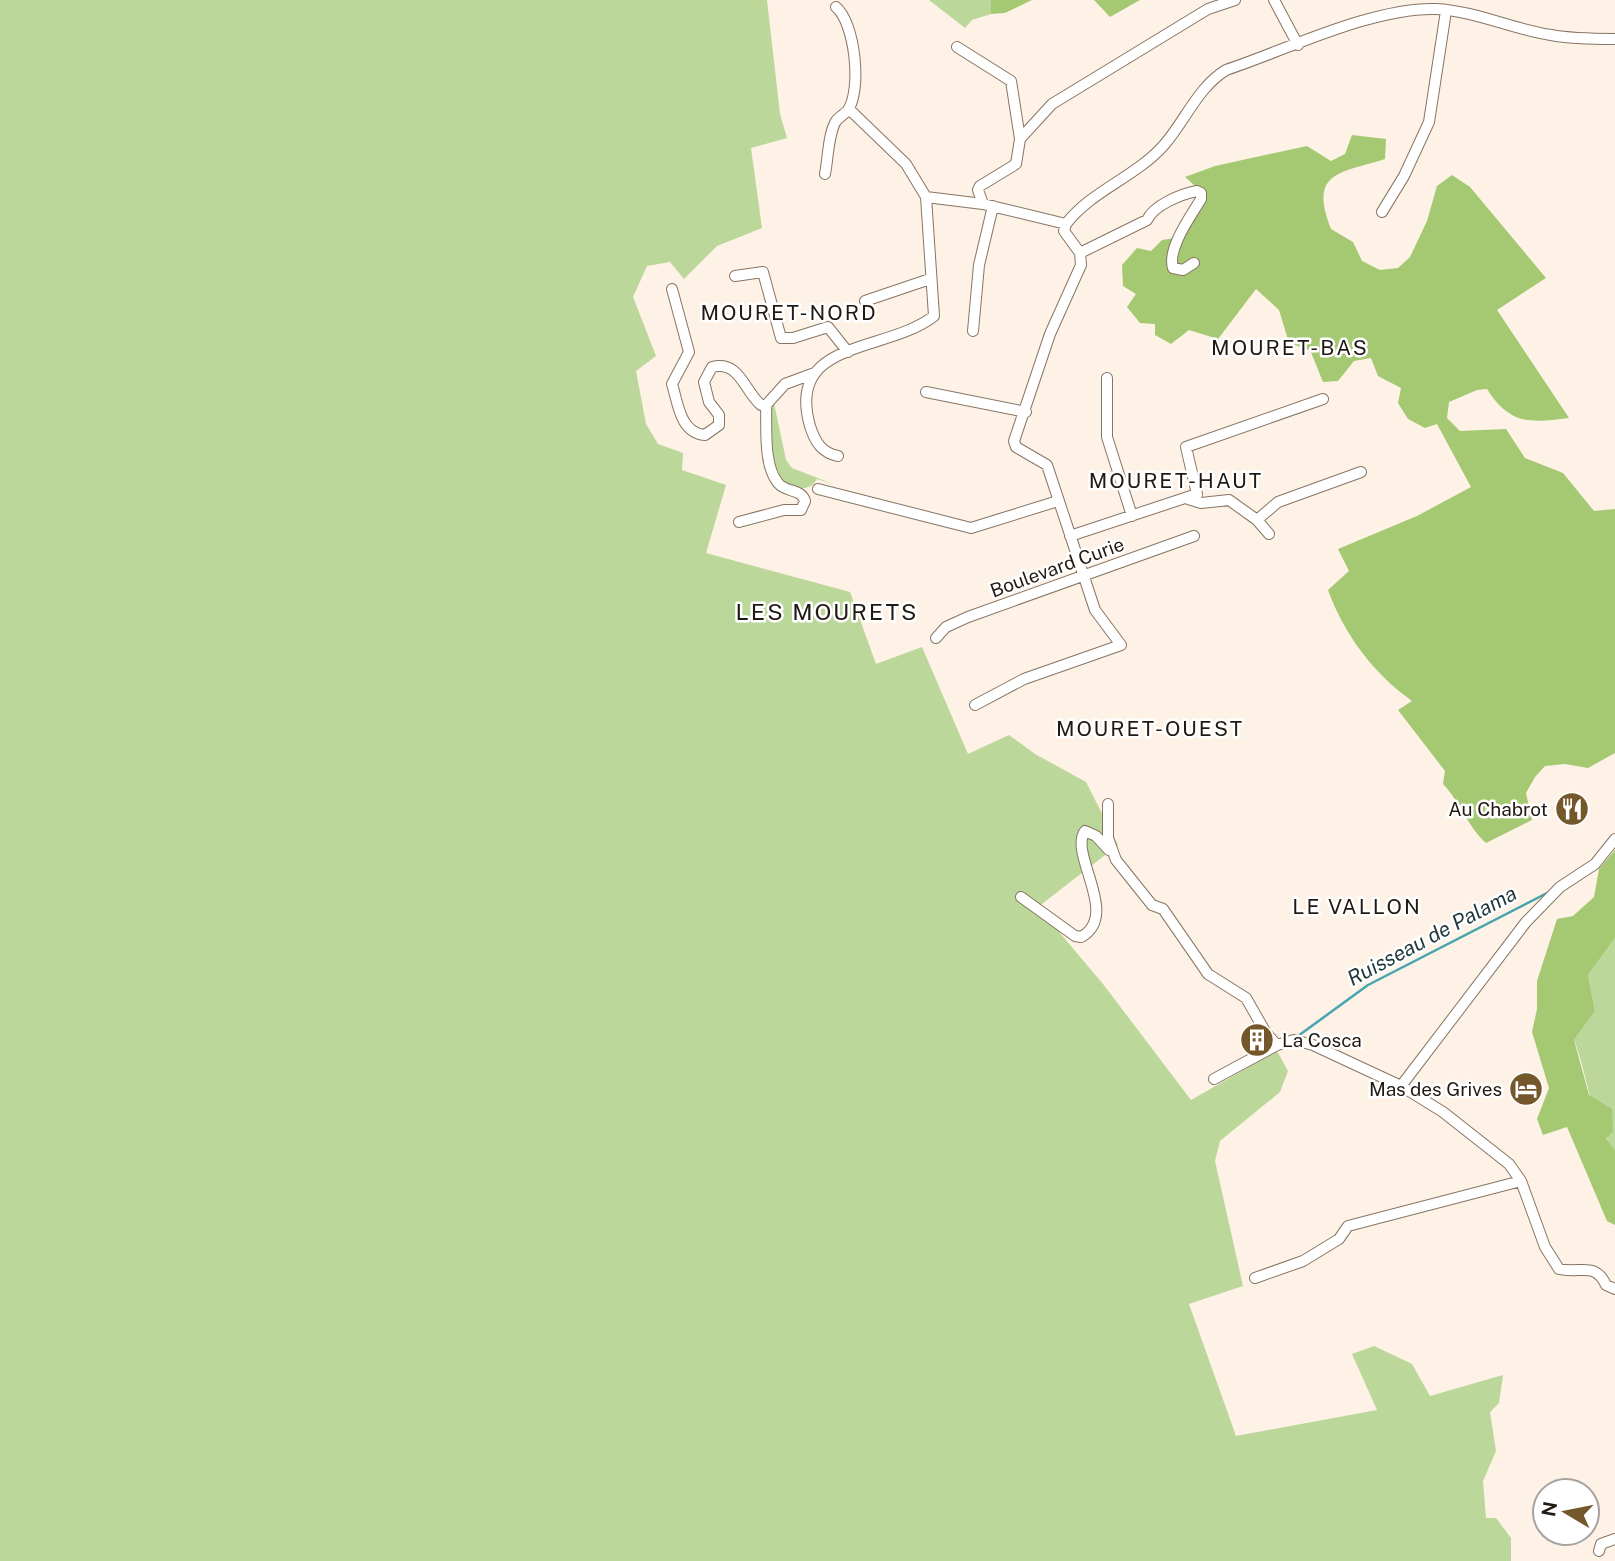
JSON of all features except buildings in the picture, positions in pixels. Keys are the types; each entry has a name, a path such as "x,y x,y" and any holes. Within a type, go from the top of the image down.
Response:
{"street":[{"path":"1020,139 1052,104 1208,9 1236,0"},
{"path":"1274,0 1298,45"},
{"path":"825,174 835,121 849,109 855,77 855,48 843,13 836,7"},
{"path":"1382,212 1404,176 1429,121 1446,11"},
{"path":"975,705 1024,679 1121,645 1095,610 1047,465 1016,447 1014,441 1026,412 1050,334 1081,265 1080,253 1066,236 1066,224 1089,200 1151,158 1164,145 1212,79 1226,70 1335,31 1392,15 1446,11 1550,35 1615,40"},
{"path":"957,47 1011,81 1020,139 1016,164 980,186 978,190 988,205 973,331"},
{"path":"738,523 784,510 801,510 805,501 799,492 783,487 773,475 766,405 785,384 813,374 835,357 931,319 935,311 930,279 926,197 917,178 849,109"},
{"path":"1080,253 1147,220 1152,211 1160,206 1197,191 1201,193 1201,200 1174,249 1171,261 1173,268 1181,270 1194,264"},
{"path":"926,197 988,205 1066,224"},
{"path":"736,276 764,272 781,338 793,338 828,327 849,352"},
{"path":"865,301 930,279"},
{"path":"672,289 689,347 688,356 672,380 687,427 705,435 719,425 719,415 709,402 704,382 712,367 734,369 757,402 766,405"},
{"path":"813,374 807,386 806,410 812,434 821,449 838,456"},
{"path":"1107,378 1107,437 1132,516"},
{"path":"926,391 1026,412"},
{"path":"1070,537 1198,494 1186,447 1323,399"},
{"path":"1257,520 1278,502 1361,472"},
{"path":"818,489 971,528 1058,501"},
{"path":"1188,499 1201,503 1229,500 1257,520 1269,534"},
{"name":"Boulevard Curie","path":"936,638 946,627 968,617 1194,536"},
{"path":"1108,804 1108,838 1116,859"},
{"path":"1021,897 1075,936 1081,937 1093,925 1096,898 1094,883 1079,844 1085,831 1096,835 1152,905 1163,909 1208,974 1245,998 1266,1033 1277,1045"},
{"path":"1401,1086 1526,922 1560,887 1595,863 1615,839"},
{"path":"1214,1079 1277,1045 1299,1040 1401,1086 1437,1107 1509,1164 1521,1181 1545,1247 1557,1266 1569,1270 1592,1269 1602,1276 1606,1285 1615,1289"},
{"path":"1255,1279 1303,1261 1339,1239 1348,1226 1521,1181"},
{"path":"1599,1551 1601,1544 1615,1539"}],"green space":[{"path":"0,0 767,0 780,114 787,138 751,148 762,228 717,246 684,279 670,262 647,266 633,297 656,356 636,371 646,424 658,444 683,453 682,470 726,485 706,553 850,592 876,664 922,647 968,754 1009,735 1035,754 1086,782 1118,845 1038,907 1103,984 1191,1100 1277,1051 1288,1071 1280,1092 1220,1141 1215,1161 1243,1286 1189,1304 1236,1436 1377,1410 1352,1354 1374,1346 1412,1364 1430,1396 1503,1375 1499,1403 1490,1412 1496,1451 1483,1481 1486,1518 1496,1518 1511,1538 1511,1561 0,1561"},
{"path":"929,0 991,0 991,14 972,20 965,28"},
{"path":"991,0 1032,0 1005,13 991,14"},
{"path":"1094,0 1140,0 1110,17"},
{"path":"1352,135 1386,139 1385,159 1343,172 1326,185 1325,210 1331,229 1353,242 1362,261 1380,270 1398,268 1410,257 1427,221 1437,186 1452,175 1470,187 1546,278 1497,310 1569,418 1543,421 1522,419 1504,409 1487,389 1477,390 1449,402 1447,418 1460,431 1506,429 1525,458 1563,473 1594,511 1615,509 1615,753 1588,768 1565,764 1545,766 1526,793 1532,820 1486,843 1443,784 1445,771 1398,710 1412,701 1385,678 1361,652 1342,622 1328,590 1349,571 1338,549 1417,516 1471,487 1437,424 1425,428 1408,419 1398,403 1401,388 1378,376 1371,358 1354,361 1338,381 1323,382 1310,350 1289,343 1279,310 1256,289 1218,339 1189,330 1171,344 1155,335 1155,324 1140,323 1127,307 1136,294 1123,286 1122,265 1137,248 1151,251 1162,240 1175,238 1203,193 1185,177 1215,166 1307,146 1331,161 1345,154"},
{"path":"774,403 786,460 792,468 833,484 817,479 808,487 792,488 783,481 776,470 770,441"},
{"path":"1615,850 1615,938 1588,975 1595,1011 1574,1040 1589,1095 1612,1109 1613,1132 1606,1138 1615,1150 1615,1225 1607,1221 1567,1127 1543,1135 1537,1119 1549,1088 1532,1032 1537,1009 1537,981 1557,919 1573,916 1594,897 1599,869"},
{"path":"1615,938 1615,1150 1600,1125 1574,1040 1595,1011 1588,975"}],"waterway":[{"name":"Ruisseau de Palama","path":"1298,1036 1368,985 1549,892"}],"place":[{"name":"Au Chabrot","path":"1572,809"},
{"name":"La Cosca","path":"1257,1040"},
{"name":"Mas des Grives","path":"1526,1089"}],"district":[{"name":"MOURET-NORD","path":"789,313"},
{"name":"MOURET-BAS","path":"1290,348"},
{"name":"MOURET-HAUT","path":"1176,481"},
{"name":"LES MOURETS","path":"827,612"},
{"name":"MOURET-OUEST","path":"1150,729"},
{"name":"LE VALLON","path":"1357,907"}]}
